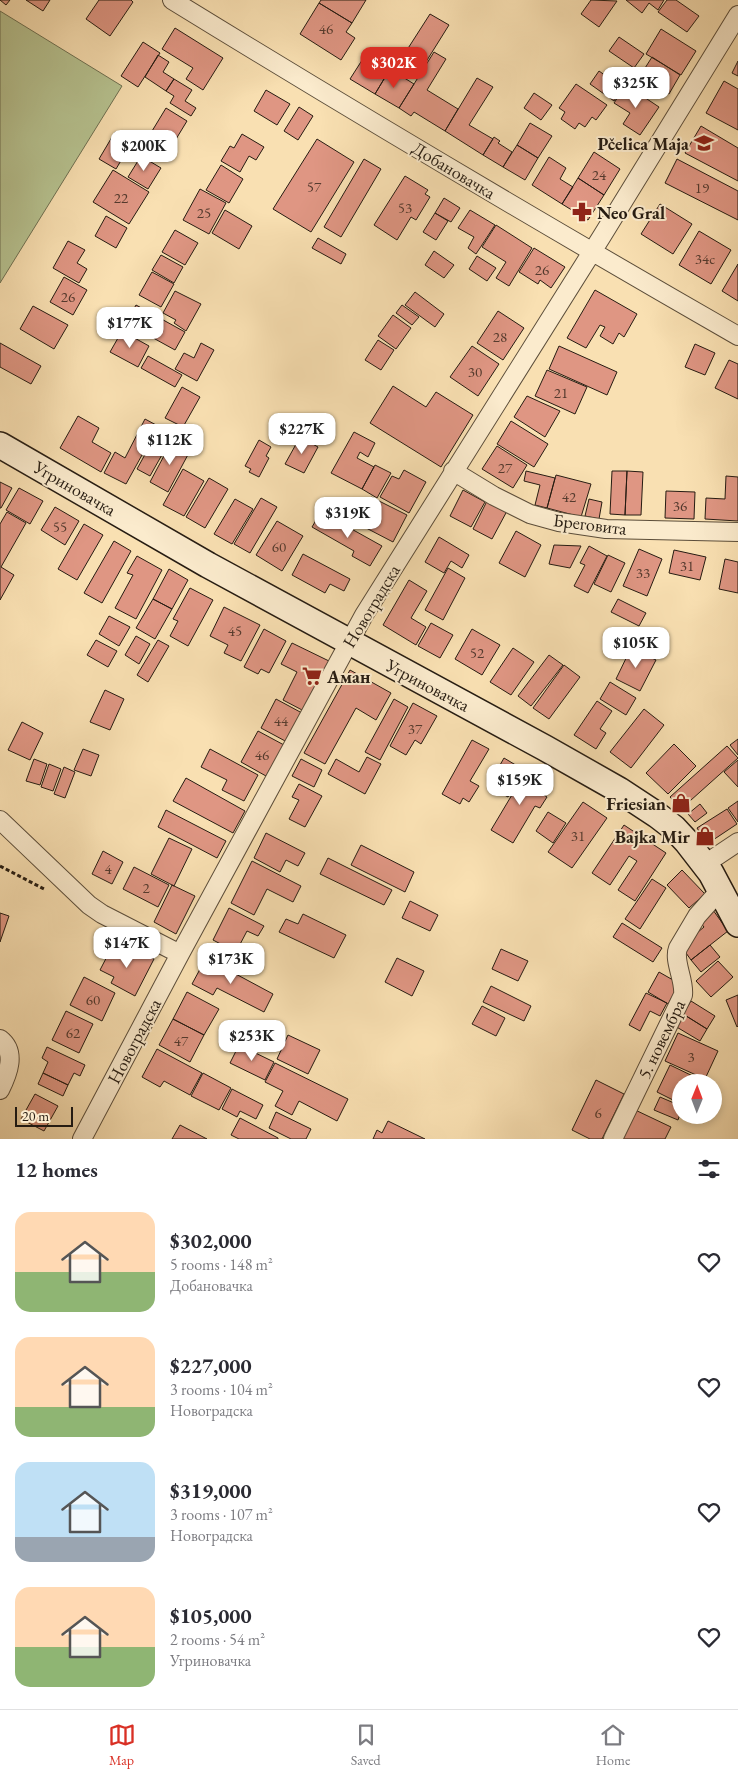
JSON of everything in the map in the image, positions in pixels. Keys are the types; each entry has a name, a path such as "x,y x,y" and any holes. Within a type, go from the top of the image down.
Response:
{"main road":[{"name":"Угриновачка","path":"0,445 208,565 619,790 674,828 705,864 721,889 738,924"}],"street":[{"name":"Добановачка","path":"172,0 275,64 591,252 738,336"},
{"name":"Новоградска","path":"82,1139 348,642 738,15"},
{"name":"Бреговита","path":"453,471 494,496 530,514 559,522 606,529 738,532"},
{"path":"0,820 89,905 102,914 180,954"},
{"path":"705,864 738,842"},
{"name":"5. новембра","path":"612,1139 683,996 683,980 676,954 678,948 697,916 721,889"},
{"path":"0,1039 8,1049 10,1056 8,1072 0,1090"}],"green space":[{"path":"0,11 122,86 0,283"}],"building":[{"path":"0,0 10,0 6,5"},
{"path":"26,0 50,0 43,11"},
{"path":"99,0 131,0 133,2 110,36 86,19"},
{"path":"321,0 366,0 352,23 319,3"},
{"path":"591,0 617,1 599,27 581,14"},
{"path":"626,0 664,0 658,10 649,3 642,13"},
{"path":"667,0 676,0 699,16 687,32 658,12"},
{"path":"319,3 352,23 346,32 355,38 341,60 300,34"},
{"path":"430,14 449,25 424,65 405,53"},
{"path":"175,28 223,58 203,90 186,79 193,68 162,49"},
{"path":"661,29 696,51 681,75 646,54"},
{"path":"619,37 644,54 634,68 609,51"},
{"path":"143,42 160,53 138,87 121,76"},
{"path":"434,52 446,59 427,90 458,109 445,131 414,112 411,116 399,108"},
{"path":"366,54 390,69 375,94 350,79"},
{"path":"158,55 169,62 163,72 174,79 166,91 145,77"},
{"path":"652,57 680,75 669,94 640,76"},
{"path":"738,61 738,76 732,73"},
{"path":"390,69 414,84 399,108 375,94"},
{"path":"599,71 623,88 614,101 590,84"},
{"path":"477,78 493,87 469,125 493,139 483,155 445,131"},
{"path":"174,79 192,90 185,101 196,108 191,116 170,103 174,96 166,91"},
{"path":"724,81 738,89 738,130 706,113"},
{"path":"576,84 607,105 596,120 592,117 585,127 579,123 575,129 561,119 565,112 559,108"},
{"path":"626,85 659,107 640,135 623,124 630,113 614,103"},
{"path":"266,90 290,104 277,125 254,111"},
{"path":"534,93 552,105 541,120 524,108"},
{"path":"299,107 313,116 298,140 284,131"},
{"path":"166,108 187,121 170,149 149,136"},
{"path":"530,123 552,136 538,158 517,145"},
{"path":"701,126 738,148 738,181 685,153"},
{"path":"115,132 132,142 116,169 99,159"},
{"path":"242,134 264,147 256,160 249,156 240,172 221,161 230,146 234,148"},
{"path":"494,137 500,141 498,143 512,152 503,167 483,155"},
{"path":"317,139 354,162 311,232 273,209"},
{"path":"517,145 538,158 525,180 503,167"},
{"path":"594,152 620,169 604,195 578,178"},
{"path":"141,156 161,168 148,189 128,177"},
{"path":"549,157 566,168 560,179 573,187 562,204 532,185"},
{"path":"364,159 381,169 341,237 324,227"},
{"path":"677,159 738,191 738,220 665,183"},
{"path":"221,165 243,179 229,203 206,190"},
{"path":"113,170 149,192 129,224 93,202"},
{"path":"405,176 428,190 425,194 430,197 416,220 411,217 397,240 374,225"},
{"path":"578,178 604,195 588,220 562,204"},
{"path":"200,189 226,203 209,234 183,220"},
{"path":"444,198 460,208 451,222 435,213"},
{"path":"660,204 692,224 673,254 641,234"},
{"path":"225,210 252,226 239,249 212,233"},
{"path":"470,210 495,225 476,254 468,248 474,237 458,228"},
{"path":"435,213 448,221 436,240 423,232"},
{"path":"106,216 127,228 116,248 95,236"},
{"path":"496,225 532,248 509,286 496,278 506,262 482,247"},
{"path":"175,230 198,243 185,265 162,252"},
{"path":"699,231 731,250 711,284 679,265"},
{"path":"318,238 346,254 341,264 312,248"},
{"path":"68,241 85,250 77,263 87,269 79,283 53,268"},
{"path":"534,248 565,267 551,288 540,280 538,284 519,272"},
{"path":"434,251 454,265 444,278 425,265"},
{"path":"161,255 183,267 174,283 152,270"},
{"path":"477,256 496,268 487,281 469,269"},
{"path":"738,264 738,301 722,291"},
{"path":"152,272 174,284 161,307 139,295"},
{"path":"64,277 87,290 73,315 50,302"},
{"path":"595,290 637,314 624,337 619,333 613,344 600,336 605,327 600,325 586,348 567,338"},
{"path":"175,291 201,304 186,331 174,323 176,320 163,313"},
{"path":"415,292 444,314 435,327 405,305"},
{"path":"136,305 185,332 175,350 126,323"},
{"path":"402,305 419,317 412,325 396,313"},
{"path":"33,306 68,325 54,349 20,329"},
{"path":"498,311 524,328 503,360 477,343"},
{"path":"393,315 411,328 396,349 378,336"},
{"path":"122,331 149,346 138,367 110,352"},
{"path":"378,340 394,350 381,370 365,360"},
{"path":"0,343 41,366 31,384 0,367"},
{"path":"201,343 214,350 197,381 175,369 184,353 194,358"},
{"path":"695,344 715,353 705,375 685,367"},
{"path":"472,346 499,364 478,396 450,377"},
{"path":"559,346 617,372 607,395 549,369"},
{"path":"148,356 182,375 175,387 141,368"},
{"path":"729,360 738,364 738,399 715,388"},
{"path":"547,370 587,387 575,414 535,396"},
{"path":"393,386 426,407 436,392 473,415 441,467 370,423"},
{"path":"182,387 200,397 183,427 165,418"},
{"path":"527,396 560,411 545,437 514,417"},
{"path":"78,416 99,428 92,442 111,453 101,472 60,448"},
{"path":"145,419 158,426 126,484 104,473 115,452 125,458"},
{"path":"511,421 548,444 534,467 497,444"},
{"path":"159,429 172,437 150,476 137,469"},
{"path":"354,432 375,443 368,457 360,452 357,458 374,467 362,489 331,473"},
{"path":"300,437 318,447 304,473 285,464"},
{"path":"173,439 191,449 168,492 150,482"},
{"path":"259,440 271,447 266,456 269,458 259,477 249,472 251,469 245,466"},
{"path":"497,446 527,465 513,488 482,469"},
{"path":"375,465 391,473 377,498 362,489"},
{"path":"183,469 204,481 184,516 163,505"},
{"path":"404,470 426,482 409,513 380,497 392,476 399,479"},
{"path":"526,471 555,478 547,508 535,505 540,485 524,481"},
{"path":"612,471 627,471 625,515 610,514"},
{"path":"627,471 643,472 641,515 625,515"},
{"path":"556,475 591,484 581,517 547,508"},
{"path":"726,476 738,477 738,521 705,519 706,498 725,499"},
{"path":"209,478 228,489 205,528 186,517"},
{"path":"0,482 12,488 1,508 0,508"},
{"path":"19,488 43,501 30,524 6,510"},
{"path":"463,490 485,502 471,527 450,516"},
{"path":"666,491 695,492 694,519 665,518"},
{"path":"371,497 407,515 393,542 347,518 356,501 366,506"},
{"path":"261,498 277,507 250,553 234,544"},
{"path":"235,499 253,509 232,544 214,534"},
{"path":"589,499 602,502 599,519 585,516"},
{"path":"487,501 507,511 492,539 473,529"},
{"path":"55,507 79,521 65,545 41,530"},
{"path":"7,512 26,523 1,567 14,575 0,600 0,524"},
{"path":"321,512 382,546 370,566 352,556 354,551 312,527"},
{"path":"277,521 303,536 282,571 256,555"},
{"path":"84,524 103,535 77,580 58,569"},
{"path":"516,531 541,545 525,577 499,563"},
{"path":"439,537 469,555 462,568 451,561 444,573 425,562"},
{"path":"114,541 131,551 102,603 84,593"},
{"path":"554,545 581,546 570,568 549,564"},
{"path":"589,546 607,556 588,593 574,586 585,565 580,563"},
{"path":"639,549 662,559 647,596 623,586"},
{"path":"674,550 706,557 700,580 669,573"},
{"path":"303,554 350,579 344,591 330,584 325,593 292,575"},
{"path":"608,555 625,563 611,592 594,584"},
{"path":"137,556 162,570 136,619 115,608 133,575 127,573"},
{"path":"725,559 738,562 738,593 719,589"},
{"path":"448,568 465,578 443,620 425,610"},
{"path":"169,569 188,580 172,609 153,599"},
{"path":"409,580 427,591 411,618 426,627 416,645 383,625"},
{"path":"190,588 213,600 188,646 170,636 178,621 173,619"},
{"path":"153,599 172,609 155,639 136,628"},
{"path":"618,599 646,613 639,626 611,612"},
{"path":"224,607 260,625 241,661 224,653 228,645 210,636"},
{"path":"109,616 130,627 119,646 99,634"},
{"path":"431,623 453,635 440,658 418,646"},
{"path":"264,629 286,641 269,673 261,669 258,674 244,667"},
{"path":"472,629 500,645 482,675 455,659"},
{"path":"136,636 150,644 139,664 125,655"},
{"path":"96,640 117,651 108,667 87,655"},
{"path":"158,640 169,646 148,682 137,675"},
{"path":"292,643 329,661 304,711 283,700 297,672 281,664"},
{"path":"513,648 534,662 511,695 490,682"},
{"path":"631,648 656,660 640,691 616,679"},
{"path":"549,655 563,665 531,706 518,696"},
{"path":"564,665 580,677 549,719 533,708"},
{"path":"350,670 391,693 376,720 356,708 325,764 304,753"},
{"path":"610,682 636,698 626,715 600,699"},
{"path":"105,690 124,699 110,730 90,722"},
{"path":"276,699 302,713 287,742 261,728"},
{"path":"394,699 408,707 380,760 365,752"},
{"path":"597,701 612,711 600,729 606,733 596,749 574,735"},
{"path":"413,703 437,716 421,744 415,740 406,755 390,746"},
{"path":"644,709 664,725 631,768 610,752"},
{"path":"22,722 43,733 30,760 8,750"},
{"path":"258,731 284,745 266,776 241,762"},
{"path":"738,739 738,755 730,745"},
{"path":"472,740 489,749 470,781 479,786 469,802 463,798 460,804 442,794"},
{"path":"674,744 696,766 668,794 646,773"},
{"path":"727,746 738,758 681,809 670,797"},
{"path":"83,749 99,755 91,776 74,770"},
{"path":"210,749 258,775 244,801 222,790 227,780 201,767"},
{"path":"367,757 381,764 365,794 328,774 336,759 359,772"},
{"path":"504,758 524,770 508,797 488,786"},
{"path":"34,759 47,764 40,785 26,781"},
{"path":"301,759 322,770 314,787 292,776"},
{"path":"738,760 738,787 724,772"},
{"path":"49,764 61,769 53,791 41,787"},
{"path":"64,767 75,772 65,798 54,794"},
{"path":"528,768 546,779 539,792 547,797 540,808 535,806 513,843 491,830"},
{"path":"186,778 245,811 233,833 173,801"},
{"path":"299,784 322,796 305,827 289,819 299,800 292,797"},
{"path":"738,801 738,822 728,808"},
{"path":"583,802 607,818 572,868 548,852"},
{"path":"700,804 707,813 695,822 688,814"},
{"path":"727,809 737,824 707,844 697,828"},
{"path":"166,810 226,841 217,858 158,827"},
{"path":"548,812 566,823 553,843 536,831"},
{"path":"624,825 666,853 635,901 618,890 637,861 629,856 610,885 592,873"},
{"path":"266,833 305,853 298,866 286,860 280,872 254,858"},
{"path":"169,838 192,849 174,886 151,874"},
{"path":"361,845 414,872 405,892 351,865"},
{"path":"103,851 123,862 112,884 92,874"},
{"path":"328,858 392,890 384,905 320,874"},
{"path":"252,861 301,886 293,902 267,889 254,915 231,903"},
{"path":"134,867 169,885 158,907 123,889"},
{"path":"682,870 705,894 689,908 667,885"},
{"path":"652,879 666,888 640,929 625,919"},
{"path":"172,885 195,896 176,934 154,922"},
{"path":"410,901 438,915 430,931 402,918"},
{"path":"229,908 264,926 258,936 247,931 236,952 213,940"},
{"path":"713,910 728,931 691,960 681,946 704,927 699,921"},
{"path":"0,913 9,916 0,942"},
{"path":"303,914 346,935 334,958 279,932 286,919 298,924"},
{"path":"622,923 662,948 653,962 613,937"},
{"path":"113,945 129,953 132,948 154,959 135,996 111,983 114,977 100,970"},
{"path":"710,945 720,957 701,972 691,960"},
{"path":"501,949 528,961 518,981 492,969"},
{"path":"206,958 273,994 264,1012 217,988 213,995 192,984"},
{"path":"397,958 424,971 412,996 385,982"},
{"path":"718,961 733,977 711,997 696,981"},
{"path":"659,972 680,984 668,1004 648,992"},
{"path":"84,977 115,993 102,1021 70,1005"},
{"path":"491,986 531,1006 524,1021 483,1002"},
{"path":"187,992 219,1009 204,1035 173,1019"},
{"path":"646,993 667,1003 660,1016 650,1011 640,1031 629,1025"},
{"path":"738,995 738,1026 737,1027 726,1000"},
{"path":"691,1001 715,1016 707,1029 683,1014"},
{"path":"482,1006 505,1018 496,1036 472,1024"},
{"path":"66,1011 93,1024 79,1053 52,1040"},
{"path":"683,1014 707,1029 700,1041 675,1026"},
{"path":"173,1019 204,1035 190,1062 159,1045"},
{"path":"678,1033 718,1051 707,1074 694,1074 665,1061"},
{"path":"288,1035 320,1050 308,1074 277,1059"},
{"path":"239,1045 274,1062 265,1080 230,1063"},
{"path":"47,1047 85,1065 80,1076 74,1073 68,1085 43,1073 48,1062 42,1058"},
{"path":"157,1049 202,1073 190,1095 164,1081 160,1087 142,1077"},
{"path":"275,1063 348,1099 337,1121 299,1101 292,1115 275,1106 283,1091 265,1082"},
{"path":"670,1065 689,1074 672,1074 672,1100 657,1092"},
{"path":"43,1073 68,1085 63,1096 38,1084"},
{"path":"203,1073 231,1088 219,1110 191,1096"},
{"path":"596,1080 624,1094 602,1139 590,1139 572,1130"},
{"path":"232,1089 263,1105 256,1119 240,1111 237,1117 222,1109"},
{"path":"35,1094 58,1106 44,1131 21,1119"},
{"path":"660,1097 672,1102 672,1118 654,1110"},
{"path":"631,1108 671,1127 665,1139 615,1139"},
{"path":"276,1112 311,1129 306,1139 291,1139 269,1128"},
{"path":"240,1118 278,1139 239,1139 231,1135"},
{"path":"388,1121 425,1139 373,1139 377,1130 382,1133"},
{"path":"180,1125 207,1139 172,1139"}],"place":[{"name":"Pčelica Maja","path":"704,143"},
{"name":"Neo Gral","path":"582,212"},
{"name":"Аман","path":"312,676"},
{"name":"Friesian","path":"681,803"},
{"name":"Bajka Mir","path":"705,836"}]}
